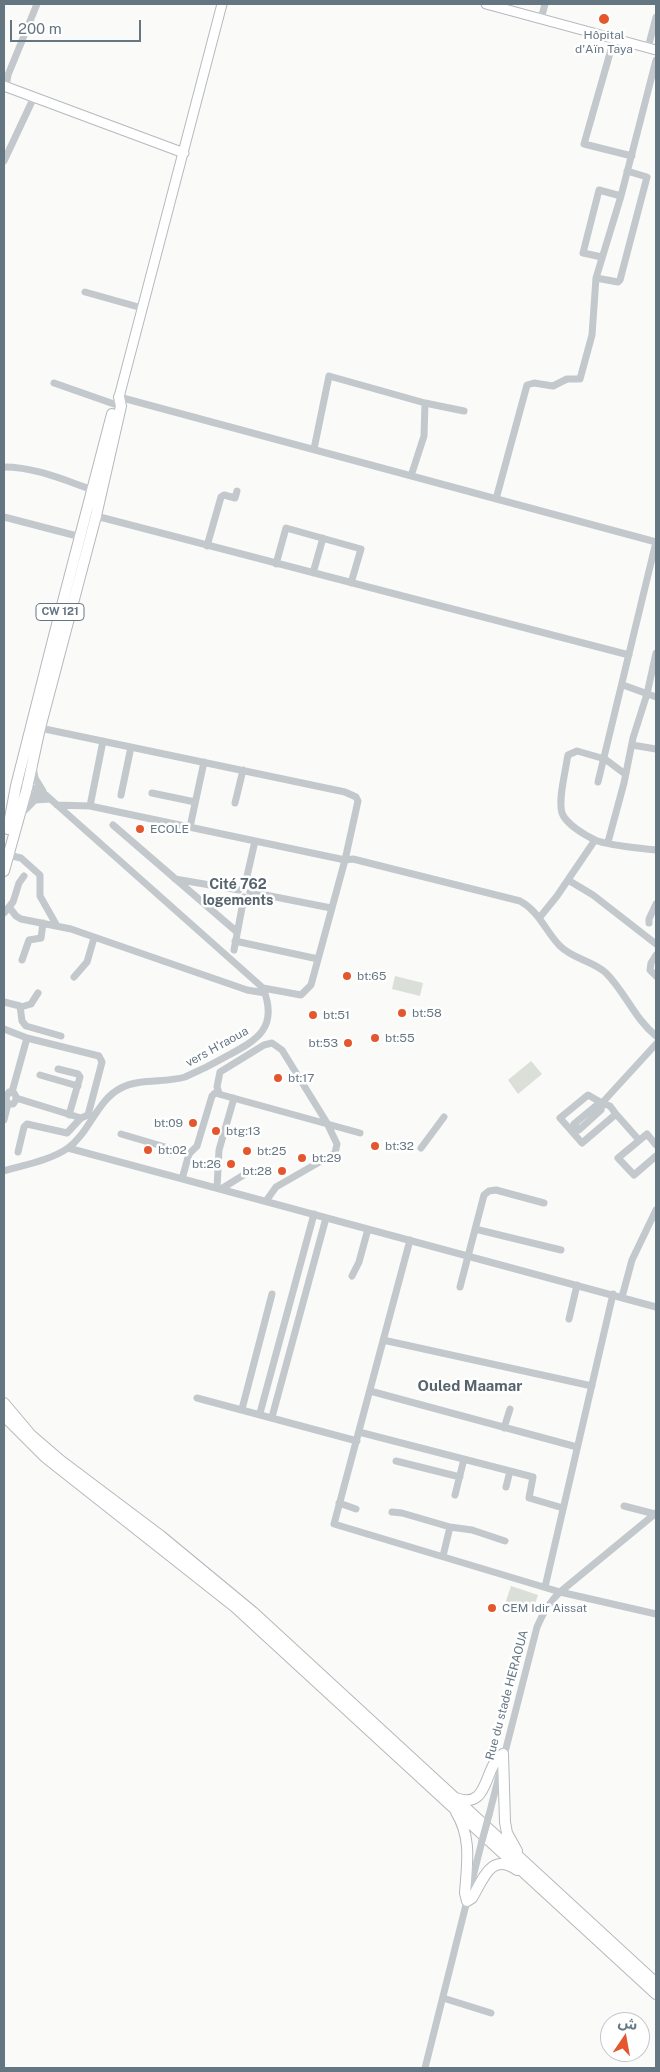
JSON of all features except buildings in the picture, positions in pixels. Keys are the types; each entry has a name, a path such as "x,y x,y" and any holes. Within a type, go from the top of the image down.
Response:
{"highway":[{"name":"CW 121","path":"4,844 6,829 19,797 17,783 54,636 117,401"},
{"path":"4,871 17,820 19,797 28,786 40,728 96,516 121,406 117,401"},
{"path":"4,1403 31,1435 60,1460 161,1536 253,1612 656,1994"},
{"path":"4,1416 45,1457 235,1607 452,1801 521,1858 656,1983"},
{"path":"452,1801 475,1799 495,1762 503,1754"},
{"path":"503,1754 505,1822 507,1833 521,1858"},
{"path":"452,1801 466,1834 468,1858 465,1894 467,1901 472,1898 488,1870 498,1863 505,1863 541,1886"}],"main road":[{"name":"CW 121","path":"117,401 222,4"},
{"path":"486,4 652,49"},
{"path":"5,86 184,153"}],"street":[{"path":"5,86 37,4"},
{"path":"541,19 545,4"},
{"path":"652,49 656,17"},
{"path":"614,39 584,144 632,156"},
{"path":"496,499 527,385 534,383 552,386 566,379 580,379 592,335 596,278 621,196 656,60"},
{"path":"4,161 34,97"},
{"path":"596,278 618,282 620,280 647,176 627,171"},
{"path":"602,257 583,253 599,190 621,196"},
{"path":"85,292 142,308"},
{"path":"314,449 329,376 425,403 464,411"},
{"path":"54,383 117,401 314,449 656,542 623,685 598,782"},
{"path":"411,476 424,436 425,403"},
{"path":"4,467 18,467 35,471 93,490"},
{"path":"207,546 221,497 224,495 235,498 237,491"},
{"path":"96,516 629,655"},
{"path":"4,517 81,537"},
{"path":"276,564 286,528 361,549 351,583"},
{"path":"313,573 323,538"},
{"path":"608,842 656,653"},
{"path":"623,685 656,697"},
{"path":"9,907 21,919 57,926 247,990 301,995 311,984 358,807 356,796 345,792 40,728"},
{"path":"90,806 103,741"},
{"path":"632,745 656,749"},
{"path":"121,795 131,747"},
{"path":"625,774 605,759 577,751 568,755 561,802 564,818 595,840 656,850"},
{"path":"190,827 204,762"},
{"path":"32,764 38,784 57,806 264,991"},
{"path":"235,803 243,770"},
{"path":"17,783 41,792 50,799"},
{"path":"152,793 195,802"},
{"path":"19,797 37,795 50,799"},
{"path":"17,820 32,802 39,799 50,799"},
{"path":"57,806 90,806 345,860 353,859 520,902 529,906 540,917 561,947 607,974 655,1032"},
{"path":"113,825 237,932"},
{"path":"540,917 595,840"},
{"path":"239,890 245,885 255,841"},
{"path":"8,855 21,858 40,875 40,896 57,926"},
{"path":"4,913 13,902 18,883 24,876"},
{"path":"175,879 239,890"},
{"path":"568,880 593,895 656,944"},
{"path":"245,885 248,886 250,892"},
{"path":"239,890 239,893 244,897"},
{"path":"250,892 331,908"},
{"path":"234,950 244,897 247,897 250,892"},
{"path":"649,923 656,904"},
{"path":"22,960 29,940 41,938 43,923"},
{"path":"74,977 87,962 94,938"},
{"path":"235,941 318,959"},
{"path":"656,955 650,964 650,970 656,976"},
{"name":"vers H'raoua","path":"68,1148 108,1098 121,1088 139,1083 175,1080 185,1077 256,1039 263,1030 267,1018 264,991"},
{"path":"4,1002 21,1007 31,1004 38,993"},
{"path":"21,1007 22,1021 26,1026 61,1036"},
{"path":"4,1029 27,1038 98,1056 102,1062 88,1115 81,1118 67,1133 27,1124 24,1127 18,1152"},
{"path":"4,1120 8,1096 27,1038"},
{"path":"219,1094 217,1087 220,1072 272,1042 282,1050 327,1123 337,1144 334,1153 276,1187 266,1201"},
{"path":"602,1103 656,1044"},
{"path":"58,1069 78,1074 80,1077 69,1115"},
{"path":"40,1075 78,1086"},
{"path":"182,1179 189,1154 197,1146 212,1096 215,1093 360,1132"},
{"path":"616,1114 582,1143 560,1118 588,1095 610,1106 639,1140"},
{"path":"8,1096 81,1118"},
{"path":"219,1188 219,1150 234,1098"},
{"path":"421,1148 444,1117"},
{"path":"121,1134 189,1154"},
{"path":"656,1145 647,1134 618,1158 632,1175 656,1156"},
{"path":"4,1170 27,1164 68,1148 656,1307"},
{"path":"219,1188 250,1171"},
{"path":"460,1286 484,1196 489,1191 496,1190 544,1202"},
{"path":"622,1297 632,1260 656,1213"},
{"path":"260,1413 314,1214"},
{"path":"272,1416 326,1218"},
{"path":"352,1276 359,1262 368,1228"},
{"path":"475,1229 561,1250"},
{"path":"410,1240 334,1524 560,1592 656,1614"},
{"path":"569,1319 577,1285"},
{"path":"242,1408 272,1294"},
{"path":"544,1586 613,1294"},
{"path":"383,1340 592,1386"},
{"path":"370,1391 577,1447"},
{"path":"197,1398 272,1416 357,1441"},
{"path":"504,1428 510,1408"},
{"path":"359,1432 533,1477 528,1498 563,1508"},
{"path":"456,1495 464,1459"},
{"path":"396,1461 460,1477"},
{"path":"506,1487 510,1471"},
{"path":"339,1503 356,1509"},
{"path":"624,1506 655,1514"},
{"path":"392,1512 402,1513 450,1527 472,1530 505,1541"},
{"name":"Rue du stade HERAOUA","path":"425,2068 503,1754 537,1627 549,1602 655,1514"},
{"path":"443,1556 450,1527"},
{"path":"443,1998 491,2013"}],"shaded area":[{"path":"395,976 423,983 420,996 392,989"},
{"path":"531,1061 542,1074 518,1094 508,1080"},
{"path":"511,1586 538,1595 532,1612 505,1604"}],"place":[{"name":"Hôpital d'Aïn Taya","path":"604,19"},
{"name":"ECOLE","path":"140,829"},
{"name":"bt:65","path":"347,976"},
{"name":"bt:58","path":"402,1013"},
{"name":"bt:51","path":"313,1015"},
{"name":"bt:55","path":"375,1038"},
{"name":"bt:53","path":"348,1043"},
{"name":"bt:17","path":"278,1078"},
{"name":"bt:09","path":"193,1123"},
{"name":"btg:13","path":"216,1131"},
{"name":"bt:32","path":"375,1146"},
{"name":"bt:02","path":"148,1150"},
{"name":"bt:25","path":"247,1151"},
{"name":"bt:29","path":"302,1158"},
{"name":"bt:26","path":"231,1164"},
{"name":"bt:28","path":"282,1171"},
{"name":"CEM Idir Aissat","path":"492,1608"}],"district":[{"name":"Cité 762 logements","path":"238,894"},
{"name":"Ouled Maamar","path":"470,1386"}]}
